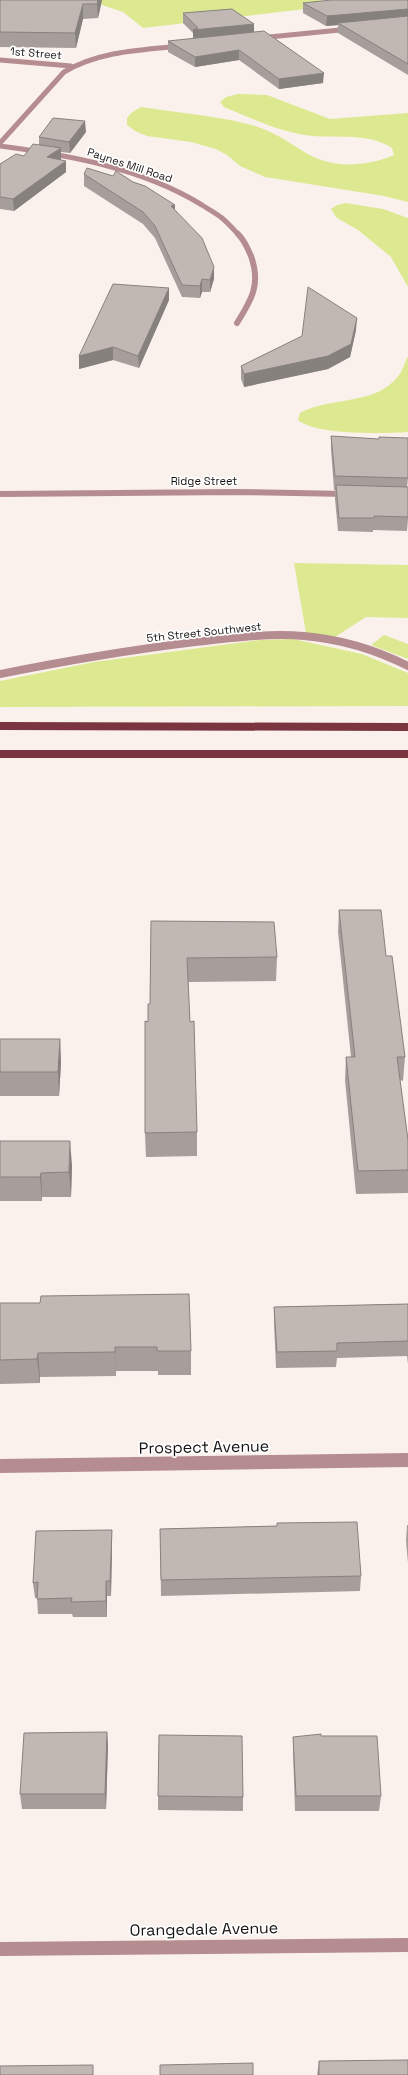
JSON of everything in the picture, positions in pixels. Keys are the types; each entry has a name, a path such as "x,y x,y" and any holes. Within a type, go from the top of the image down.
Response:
{"main road":[{"path":"0,726 408,727"},
{"path":"0,754 408,754"}],"street":[{"path":"253,39 359,28"},
{"path":"0,144 71,66 94,58 112,54 188,45"},
{"name":"1st Street","path":"0,60 71,66"},
{"name":"Paynes Mill Road","path":"0,144 62,156 147,178 189,196 222,218 245,243 253,257 256,271 255,286 250,302 237,323"},
{"name":"Ridge Street","path":"0,494 228,492 357,494"},
{"name":"5th Street Southwest","path":"0,674 156,647 256,636 311,637 360,648 387,656 408,666"},
{"name":"Prospect Avenue","path":"0,1466 408,1460"},
{"name":"Orangedale Avenue","path":"0,1949 408,1945"}],"green space":[{"path":"0,0 321,0 331,6 143,28 123,12 99,4"},
{"path":"238,94 267,95 330,119 408,113 408,202 384,196 265,177 240,166 227,155 216,149 191,142 147,136 135,131 127,125 127,118 131,113 141,107 216,117 245,123 265,129 306,153 327,162 339,164 361,164 394,155 392,148 370,139 311,136 280,129 224,107 220,102 226,97"},
{"path":"346,203 383,209 408,218 408,287 391,257 358,230 337,218 331,209 337,205"},
{"path":"408,356 408,432 367,433 334,431 307,425 298,420 300,413 312,408 379,392 390,385 399,375"},
{"path":"294,563 408,565 408,618 366,617 335,637 306,633"},
{"path":"384,635 408,644 408,659 371,645"},
{"path":"293,639 362,654 408,673 408,706 0,707 0,681 94,662 260,640"}],"building":[{"path":"0,0 98,0 97,4 83,4 75,33 0,32"},
{"path":"331,0 408,0 408,9 327,16 303,3"},
{"path":"232,9 254,24 193,30 198,28 183,13"},
{"path":"408,16 408,64 338,23"},
{"path":"264,31 324,73 279,79 239,50 195,57 168,41"},
{"path":"53,118 85,121 69,142 39,137"},
{"path":"33,144 61,148 47,157 66,161 13,199 0,197 0,164 16,154 24,156"},
{"path":"87,168 113,176 116,171 133,182 145,186 175,205 171,206 202,238 214,267 210,280 202,279 200,286 182,285 155,226 143,212 84,174"},
{"path":"113,284 169,288 138,356 113,347 79,356"},
{"path":"308,287 357,318 351,344 328,356 244,374 241,366 302,336"},
{"path":"331,436 379,439 379,437 408,438 408,478 335,476"},
{"path":"336,485 408,487 408,517 374,516 374,518 339,518"},
{"path":"339,910 381,910 386,956 392,956 405,1057 397,1057 408,1140 408,1170 358,1171 346,1057 355,1057"},
{"path":"151,921 274,922 277,957 187,958 190,1022 194,1021 197,1132 145,1133 145,1021 148,1022 148,1004 150,1004"},
{"path":"0,1039 60,1039 58,1072 0,1072"},
{"path":"0,1141 70,1141 69,1172 41,1173 40,1177 0,1177"},
{"path":"189,1294 191,1351 157,1351 157,1347 115,1347 115,1352 38,1353 37,1359 0,1360 0,1303 40,1303 41,1296"},
{"path":"408,1304 408,1341 337,1343 337,1351 277,1352 274,1307"},
{"path":"357,1522 361,1576 161,1580 160,1529 277,1526 277,1523"},
{"path":"112,1530 110,1581 106,1581 106,1601 71,1602 72,1598 37,1599 38,1582 33,1583 36,1531"},
{"path":"107,1732 105,1794 20,1794 24,1733"},
{"path":"321,1734 321,1736 377,1736 381,1796 296,1796 293,1737"},
{"path":"159,1735 242,1736 243,1797 158,1796"},
{"path":"408,2060 408,2075 319,2075 319,2061"},
{"path":"253,2063 253,2075 160,2075 160,2065"},
{"path":"93,2065 93,2075 0,2075 0,2066"}]}
